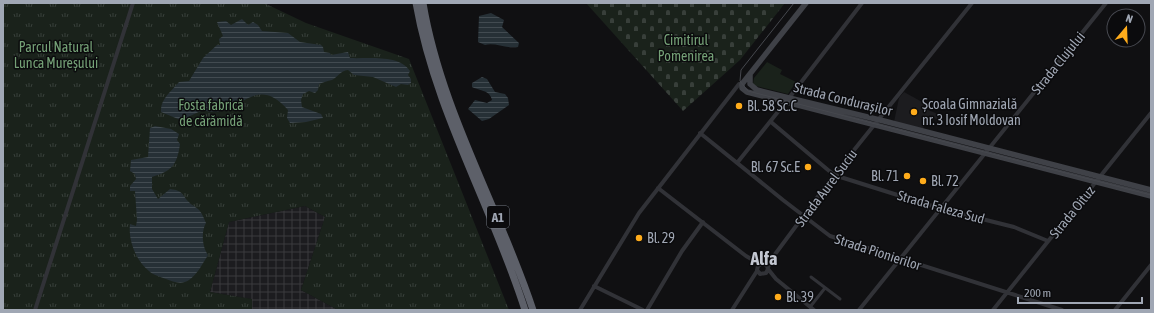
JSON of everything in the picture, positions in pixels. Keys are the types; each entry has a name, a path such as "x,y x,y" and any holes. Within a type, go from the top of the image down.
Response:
{"highway":[{"name":"A1","path":"416,3 429,59 504,251 525,310"},
{"name":"A1","path":"424,3 447,103"},
{"name":"A1","path":"456,127 509,246 533,310"}],"main road":[{"path":"745,91 742,84 806,3"},
{"name":"Strada Condurașilor","path":"750,75 749,83 755,89 989,149 1151,196"},
{"name":"Strada Condurașilor","path":"745,91 785,103 985,154 1098,180 1151,190"}],"street":[{"path":"35,310 132,3"},
{"path":"789,98 862,3"},
{"name":"Strada Aurel Suciu","path":"763,274 768,268 773,257 834,175 880,120 972,3"},
{"name":"Strada Clujului","path":"859,310 942,209 1106,3"},
{"path":"580,310 639,213 700,133 736,89 742,84"},
{"name":"Strada Condurașilor","path":"736,89 745,91"},
{"path":"737,163 785,103"},
{"name":"Strada Oituz","path":"993,310 1151,113"},
{"path":"771,122 834,175"},
{"name":"Strada Pionierilor","path":"700,133 830,236 1062,310"},
{"name":"Strada Faleza Sud","path":"834,175 942,209 1014,227 1048,241"},
{"path":"658,188 749,258 768,268 776,279 814,310"},
{"path":"647,310 682,251 703,222"},
{"name":"Strada Aurel Suciu","path":"762,264 773,257"},
{"path":"749,258 757,270 776,279"},
{"path":"732,310 762,264"},
{"path":"1115,310 1151,265"},
{"path":"751,282 763,274"},
{"path":"811,277 840,300"},
{"path":"594,286 644,310"},
{"path":"810,307 825,288"}],"shaded area":[{"path":"491,13 504,20 502,27 519,43 518,47 493,44 485,45 478,42 479,16"},
{"path":"242,19 248,25 253,22 258,25 262,31 288,33 300,42 321,45 324,52 330,53 331,55 348,52 350,58 382,58 398,62 410,71 408,75 411,79 411,83 408,85 401,84 396,87 373,77 354,75 348,70 345,71 332,80 319,84 318,90 315,93 309,91 303,94 301,100 302,107 321,114 323,118 306,122 290,123 287,118 288,110 276,99 265,95 255,96 226,109 215,112 203,110 183,121 161,112 162,103 170,92 179,82 189,81 203,58 217,45 220,45 219,39 223,36 217,22 226,21 231,25"},
{"path":"482,77 487,79 495,92 505,94 508,98 509,105 489,119 482,121 468,109 475,100 487,103 492,100 489,94 472,87 472,83"},
{"name":"Școala Gimnazială nr. 3 Iosif Moldovan","path":"904,92 924,103 923,108 938,114 937,119 933,118 932,121 926,119 923,129 894,122 899,98"},
{"path":"155,126 171,129 179,134 177,140 180,144 177,157 172,166 159,175 152,177 152,189 158,199 170,189 181,192 190,203 197,208 206,223 203,230 203,239 204,248 208,255 200,269 186,282 172,281 155,275 144,267 134,250 130,237 130,224 136,226 137,220 135,191 130,191 130,186 136,179 135,174 130,171 131,160 148,157 150,128"},
{"path":"305,206 325,217 301,290 338,310 252,310 251,299 210,292 229,222"}],"green space":[{"name":"Fosta fabrică de cărămidă","path":"3,3 264,3 306,23 409,59 509,310 338,310 301,290 325,217 305,206 229,222 210,292 252,299 252,310 3,310"},
{"name":"Cimitirul Pomenirea","path":"586,3 785,3 740,60 683,111"},
{"path":"767,62 782,70 780,74 796,82 788,94 753,84 754,78"}],"tram line":[{"path":"794,3 741,70 740,81 748,91 1151,195"}],"place":[{"name":"Bl. 58 Sc.C","path":"739,106"},
{"name":"Școala Gimnazială nr. 3 Iosif Moldovan","path":"914,112"},
{"name":"Bl. 67 Sc.E","path":"808,167"},
{"name":"Bl. 71","path":"907,176"},
{"name":"Bl. 72","path":"923,181"},
{"name":"Bl. 29","path":"639,238"},
{"name":"Bl. 39","path":"778,297"}],"district":[{"name":"Alfa","path":"764,259"}],"park label":[{"name":"Parcul Natural Lunca Mureșului","path":"56,56"}]}
